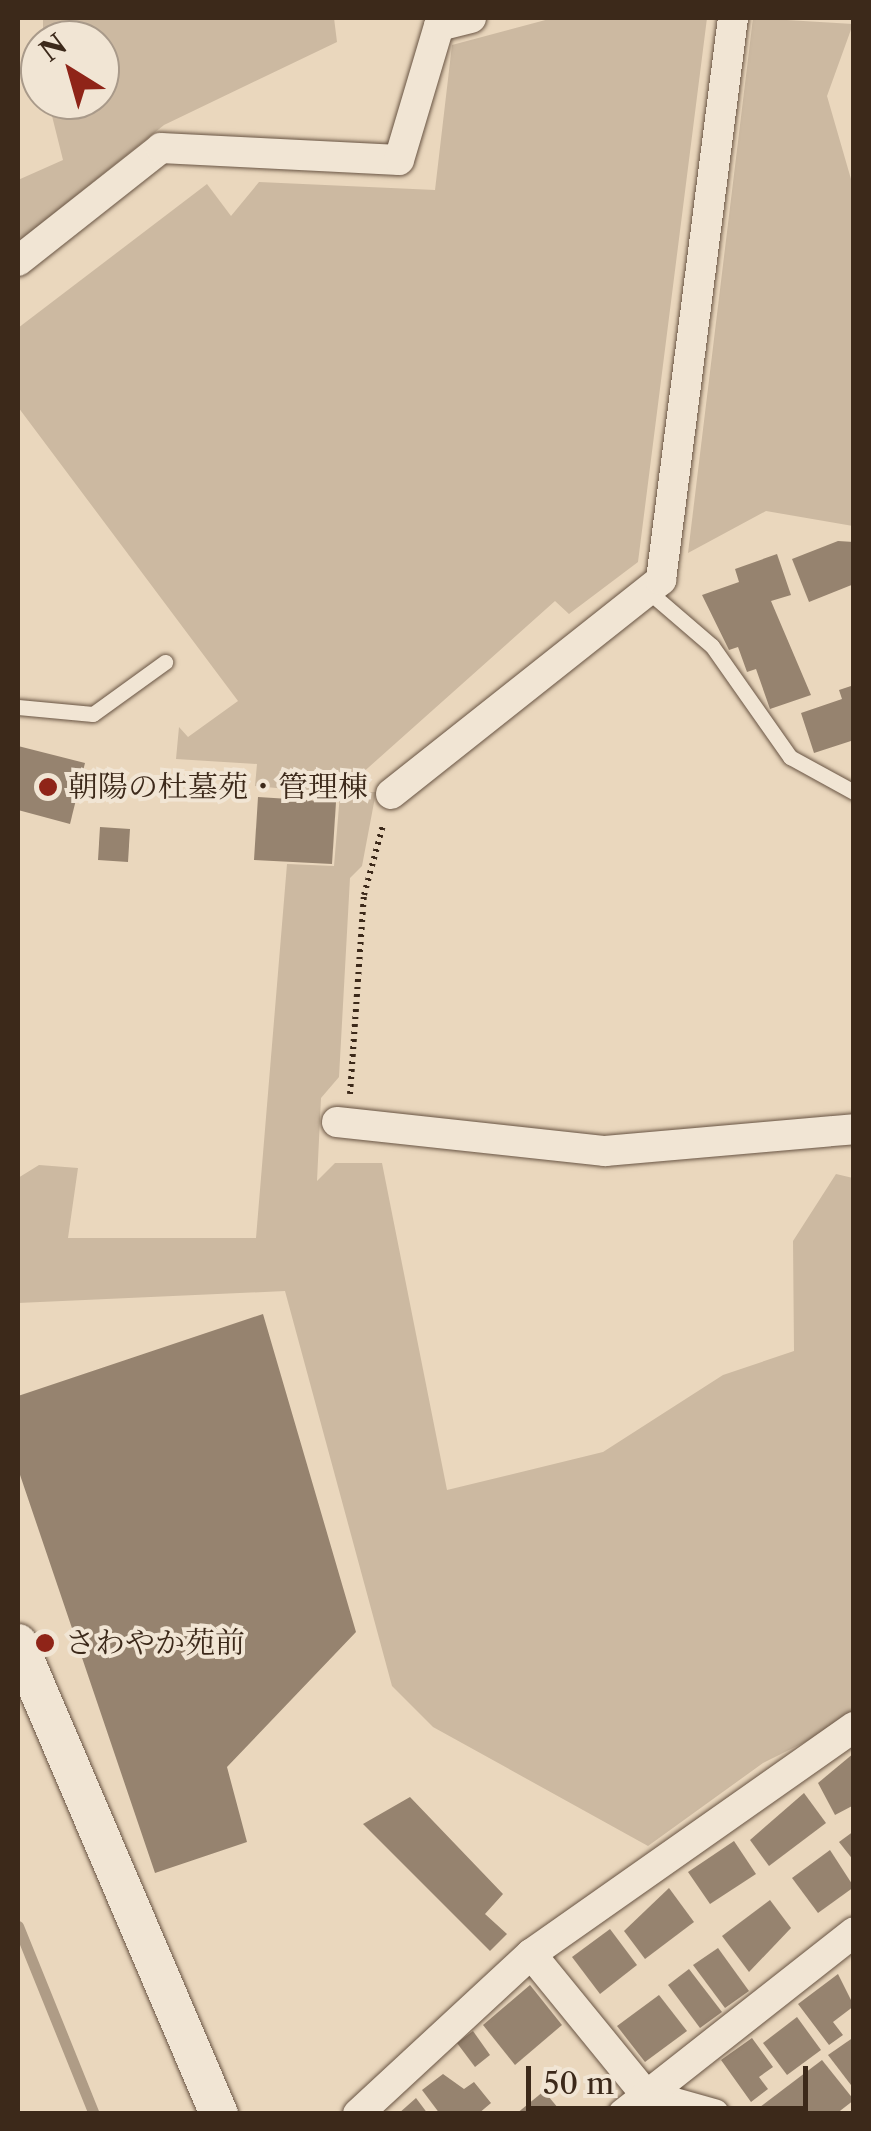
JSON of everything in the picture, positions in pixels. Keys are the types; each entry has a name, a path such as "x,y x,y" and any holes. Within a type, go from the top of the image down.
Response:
{"street":[{"path":"18,261 161,148 399,160 439,26 472,18"},
{"path":"391,794 662,580 733,18"},
{"path":"337,1122 605,1151 854,1129"},
{"path":"18,1643 220,2114"},
{"path":"358,2114 531,1954 854,1727"},
{"path":"635,2104 854,1932"},
{"path":"531,1954 635,2104 714,2114"}],"lane":[{"path":"648,591 712,646 790,758 854,792"},
{"path":"18,707 93,714 165,662"}],"path":[{"path":"337,1122 352,1090 364,895 391,794"}],"shaded area":[{"path":"334,18 337,42 164,125 18,242 18,180 63,160 53,120 120,120 120,20 43,20"},
{"path":"553,18 707,18 638,562 569,614 555,601 341,792 376,792 362,866 350,878 339,1077 321,1098 317,1181 335,1163 382,1163 447,1490 603,1452 723,1375 794,1351 793,1241 836,1174 853,1178 853,1718 763,1763 648,1846 433,1727 392,1686 285,1291 18,1303 18,1178 39,1165 78,1168 68,1238 256,1238 287,864 334,866 340,794 255,786 257,764 176,759 179,727 188,737 238,701 18,407 18,328 207,184 231,216 259,182 435,190 452,45"},
{"path":"753,18 853,24 827,96 853,186 853,526 766,511 688,553"}],"building":[{"path":"838,541 854,542 854,584 809,602 792,559"},
{"path":"777,554 791,595 771,601 811,695 770,709 756,669 747,672 738,647 729,650 702,595 739,582 735,569"},
{"path":"854,685 854,740 814,753 801,713 842,699 839,690"},
{"name":"朝陽の杜墓苑・管理棟","path":"18,746 85,763 70,824 18,810"},
{"path":"258,797 336,802 332,864 254,860"},
{"path":"100,827 130,829 128,862 98,860"},
{"path":"263,1314 356,1632 227,1767 247,1842 155,1873 18,1469 18,1396"},
{"path":"854,1753 854,1805 835,1815 818,1783"},
{"path":"804,1793 826,1823 769,1866 750,1840"},
{"path":"410,1797 503,1894 485,1914 507,1934 490,1951 363,1824"},
{"path":"854,1831 854,1861 839,1842"},
{"path":"734,1841 756,1874 710,1904 688,1872"},
{"path":"830,1850 854,1887 818,1913 792,1878"},
{"path":"669,1888 694,1922 645,1959 624,1931"},
{"path":"770,1900 791,1928 749,1972 722,1936"},
{"path":"610,1929 637,1965 600,1994 572,1957"},
{"path":"718,1948 749,1991 725,2008 693,1965"},
{"path":"689,1969 722,2012 700,2028 668,1985"},
{"path":"838,1974 854,2006 833,2022 843,2035 829,2045 798,2004"},
{"path":"530,1985 562,2025 515,2065 483,2025"},
{"path":"659,1995 687,2031 645,2062 617,2026"},
{"path":"797,2017 821,2050 787,2075 763,2043"},
{"path":"473,2031 490,2055 475,2067 457,2043"},
{"path":"854,2037 854,2089 828,2055"},
{"path":"752,2038 773,2067 759,2077 768,2089 751,2102 721,2060"},
{"path":"822,2060 854,2100 836,2114 760,2107"},
{"path":"443,2074 464,2089 474,2082 491,2103 478,2114 440,2114 422,2090"},
{"path":"544,2091 563,2114 516,2114"},
{"path":"416,2098 428,2114 398,2114"}],"waterway":[{"path":"18,1926 94,2114"}],"place":[{"name":"朝陽の杜墓苑・管理棟","path":"48,787"},
{"name":"さわやか苑前","path":"45,1643"}]}
